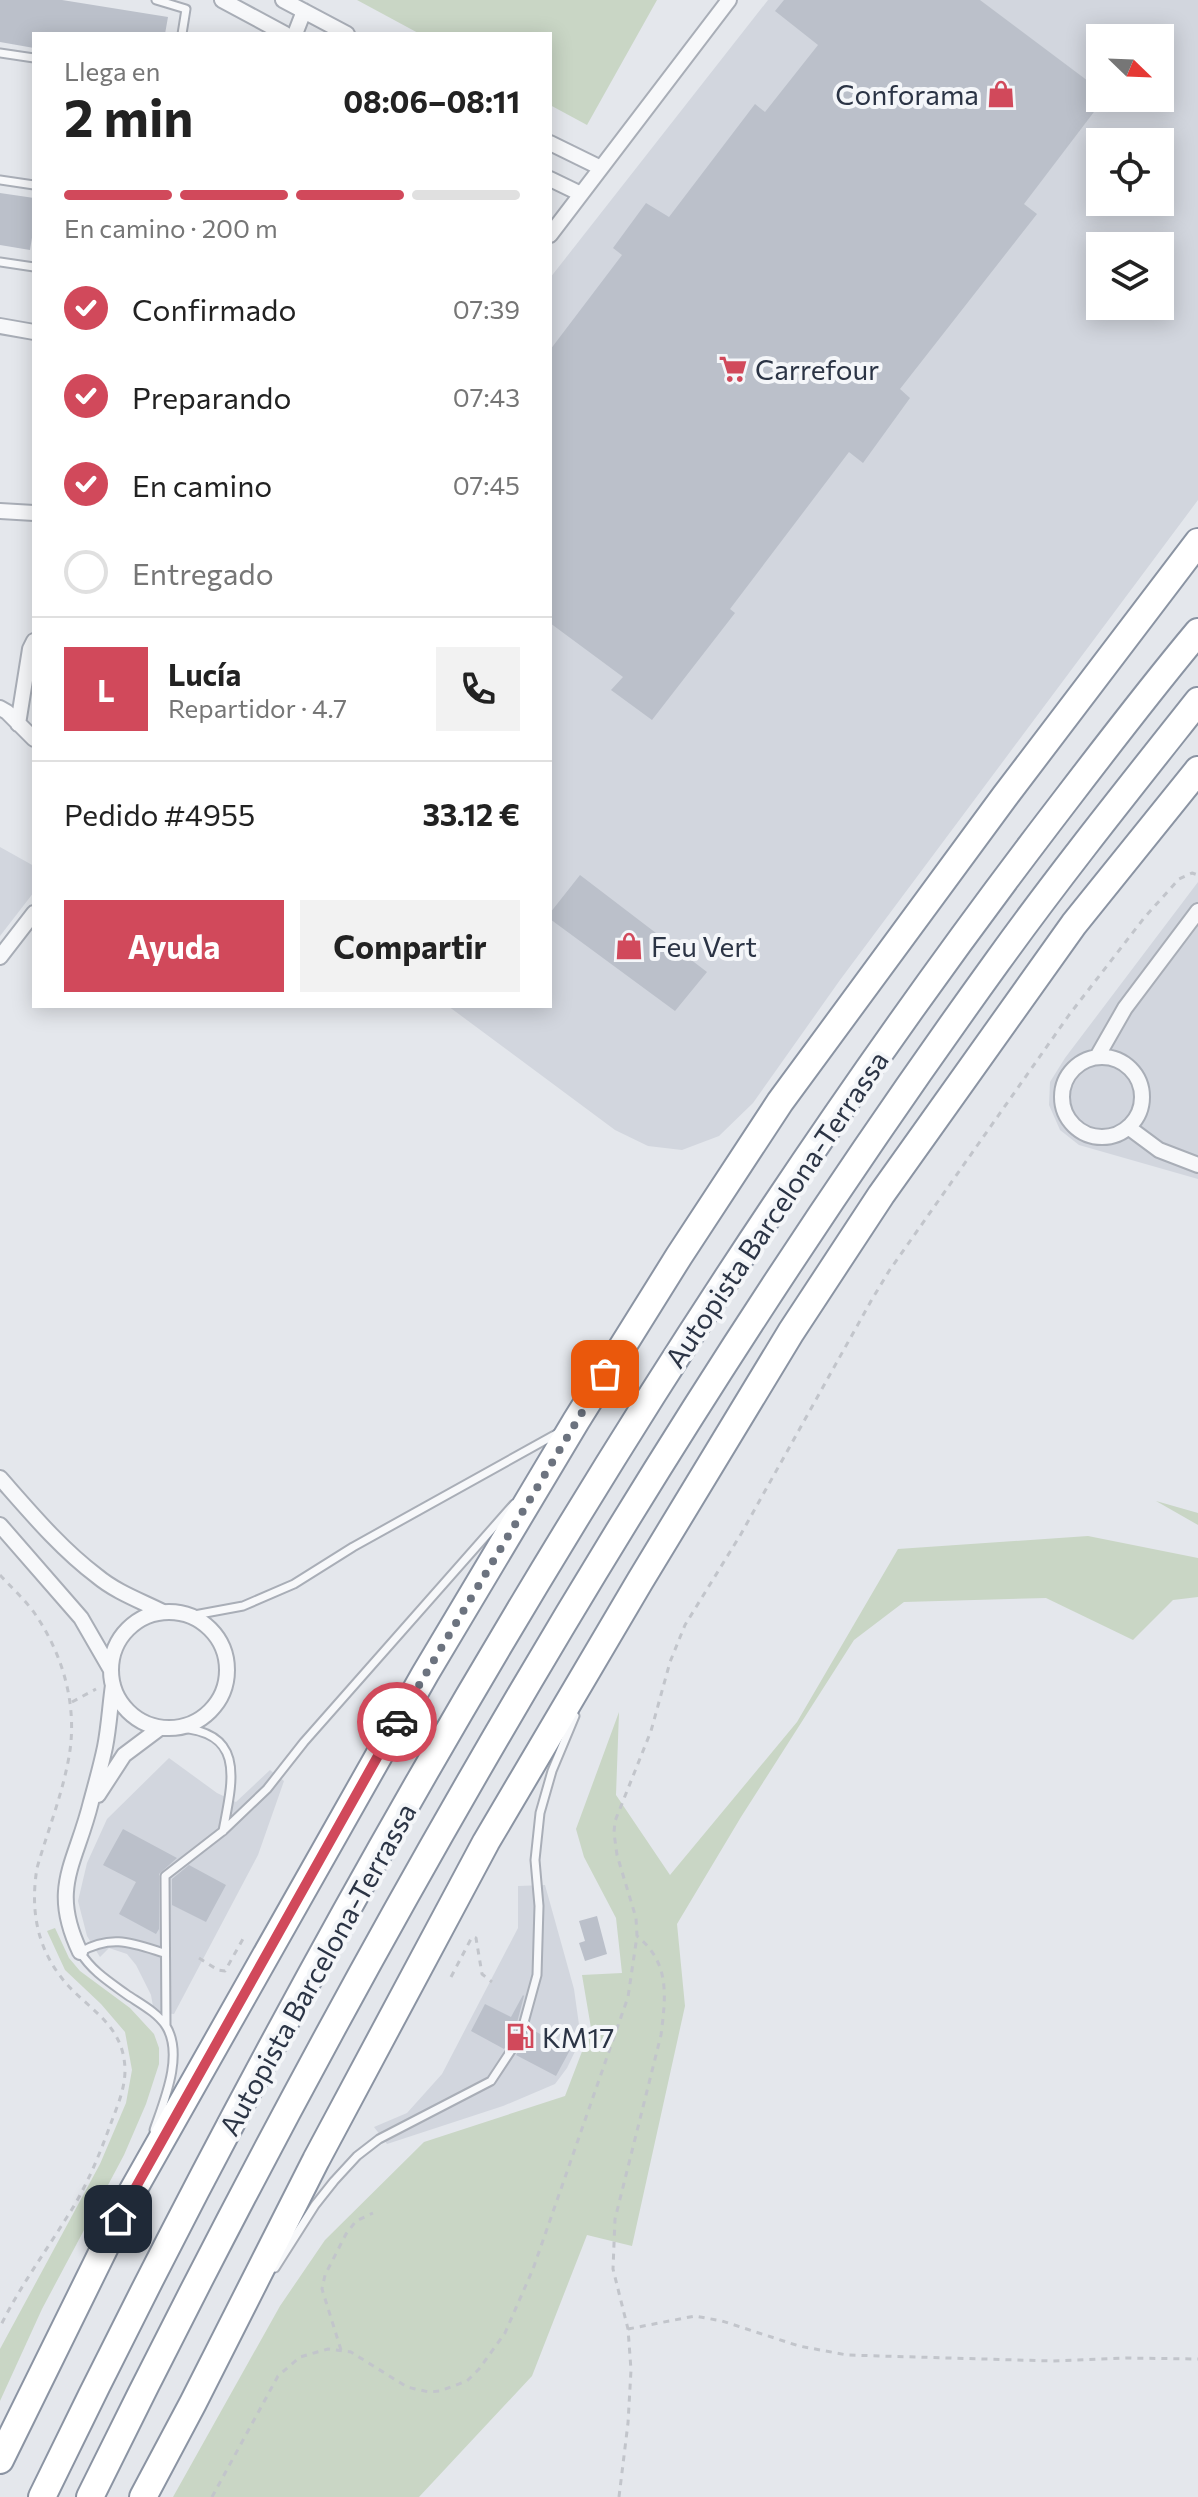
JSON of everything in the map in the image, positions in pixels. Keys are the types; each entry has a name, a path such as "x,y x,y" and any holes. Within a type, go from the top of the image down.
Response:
{"highway":[{"path":"0,2460 132,2192 425,1674 679,1256 780,1102 1005,796 1198,542"},
{"name":"Autopista Barcelona-Terrassa","path":"42,2497 132,2311 297,2000 488,1662 595,1485 776,1203 910,1010 991,897 1198,632"},
{"name":"Autopista Barcelona-Terrassa","path":"90,2497 172,2331 330,2031 521,1696 635,1506 737,1343 902,1096 1000,958 1198,701"},
{"path":"143,2497 287,2215 486,1842 791,1332 881,1195 1074,924 1198,770"}],"street":[{"path":"222,0 281,32"},
{"path":"283,0 343,32"},
{"path":"552,232 729,0"},
{"path":"296,32 304,11"},
{"path":"552,144 601,168"},
{"path":"552,180 581,194"},
{"path":"0,326 32,332"},
{"path":"0,511 32,513"},
{"path":"18,724 28,704 32,645"},
{"path":"28,704 17,700 0,706 32,737"},
{"path":"1097,1057 1125,1008 1198,911"},
{"path":"0,957 32,916"},
{"path":"1112,1057 1125,1063 1139,1082 1142,1097 1139,1111 1128,1127 1103,1137 1091,1135 1072,1124 1062,1096 1067,1077 1081,1062 1112,1057"},
{"path":"1128,1127 1159,1150 1198,1165"},
{"path":"0,1478 96,1576 163,1612 189,1616 208,1627 225,1654 227,1676 221,1697 208,1714 179,1728 160,1728 142,1722 126,1710 81,1618 0,1525"},
{"path":"80,1952 65,1911 65,1889 106,1745 114,1652 123,1635 145,1617 163,1612"},
{"path":"90,1809 124,1755 160,1728"}],"lane":[{"path":"156,0 186,9 182,32"},
{"path":"0,53 32,58"},
{"path":"0,180 32,185"},
{"path":"0,262 32,267"},
{"path":"189,1616 243,1606 294,1584 353,1547 551,1438 576,1421"},
{"path":"132,2192 170,2072 172,2048 166,2026 164,1953 165,1876 223,1831 267,1789 304,1742 498,1520 539,1482"},
{"path":"614,1644 640,1581"},
{"path":"272,2273 315,2205 357,2156 379,2139 491,2081 520,2037 537,1975 539,1906 535,1860 540,1813 562,1744 580,1708"},
{"path":"179,1728 196,1729 213,1736 223,1744 229,1756 231,1788 223,1831"},
{"path":"164,1953 125,1941 93,1945 80,1952 93,1970 166,2026"},
{"path":"193,2403 256,2299"}],"path":[{"path":"212,2497 278,2376 300,2357 328,2349 341,2350 363,2358 407,2387 429,2392 455,2388 467,2381 505,2333 523,2295 628,1997 637,1936 636,1918 615,1844 615,1821 651,1731 670,1662 685,1625 734,1546 889,1271 1069,1015 1144,918 1179,879 1192,873 1198,875"},
{"path":"0,1575 42,1626 72,1702 68,1762 34,1884 36,1926 58,1974 109,2024 120,2042 124,2080 109,2130 83,2190 0,2327"},
{"path":"72,1702 88,1695 112,1677"},
{"path":"619,2497 630,2392 628,2329 613,2269 615,2219 661,2035 665,2007 661,1967 654,1952 637,1936"},
{"path":"199,1958 225,1971 244,1937"},
{"path":"451,1977 472,1937 476,1938 478,1945 482,1974 492,1982"},
{"path":"341,2350 322,2289 325,2275 356,2221 373,2213"},
{"path":"628,2329 695,2316 722,2321 799,2346 847,2355 1028,2361 1198,2359"}],"shaded area":[{"path":"768,0 1198,0 1198,500 840,980 753,1103 719,1136 682,1150 648,1146 615,1130 451,1008 552,1008 552,275"},
{"path":"0,847 32,865 32,895 0,936"},
{"path":"1198,882 1198,1179 1079,1145 1060,1130 1049,1105 1050,1082 1065,1058"},
{"path":"169,1758 217,1793 236,1802 270,1770 284,1781 258,1855 174,2014 154,2012 151,1995 127,1954 109,1948 100,1957 87,1936 78,1901 87,1863 107,1819"},
{"path":"545,1885 574,1989 581,2039 567,2068 555,2084 503,2106 387,2144 374,2127 407,2113 442,2074 518,1928 518,1886"}],"green space":[{"path":"357,0 657,0 587,125 552,106 552,32 416,32"},
{"path":"1156,1501 1198,1513 1198,1525"},
{"path":"1088,1536 1198,1558 1198,1597 1173,1600 1133,1640 1046,1598 904,1602 854,1640 677,1924 685,2006 632,2246 587,2235 532,2376 419,2497 173,2497 280,2306 325,2240 424,2142 565,2096 591,2028 582,1975 622,1973 616,1918 584,1857 576,1829 619,1712 616,1795 670,1875 797,1722 898,1549"},
{"path":"55,1928 69,1958 80,1971 130,2008 154,2034 159,2048 159,2064 124,2155 42,2309 0,2401 0,2349 100,2164 126,2103 132,2070 125,2032 65,1970 47,1931"}],"building":[{"path":"0,0 62,0 168,17 165,32 32,32 32,48 0,42"},
{"name":"Carrefour","path":"784,0 980,0 1086,80 1086,112 1094,112 1024,204 1037,214 900,389 910,398 863,463 849,452 730,609 735,613 652,720 611,690 623,677 552,624 552,347 622,255 613,248 646,203 669,217 755,104 765,112 818,45 775,11"},
{"path":"0,193 32,198 30,250 0,245"},
{"name":"Feu Vert","path":"580,875 707,972 675,1011 552,920 552,910"},
{"path":"123,1829 177,1858 159,1874 159,1929 156,1934 119,1914 136,1882 103,1865"},
{"path":"189,1865 226,1885 206,1922 172,1905 172,1879"},
{"path":"597,1916 607,1954 585,1961 579,1943 585,1941 579,1921"},
{"path":"523,1995 514,2034 504,2049 471,2031 485,2004 511,2017"},
{"path":"529,2028 570,2050 556,2076 516,2055 526,2040"}],"way so far":[{"path":"397,1722 605,1374"}],"place":[{"name":"Conforama","path":"1001,94"},
{"name":"Carrefour","path":"733,369"},
{"name":"Feu Vert","path":"629,946"},
{"name":"KM17","path":"520,2037"}],"route":[{"path":"118,2219 397,1722"}]}
